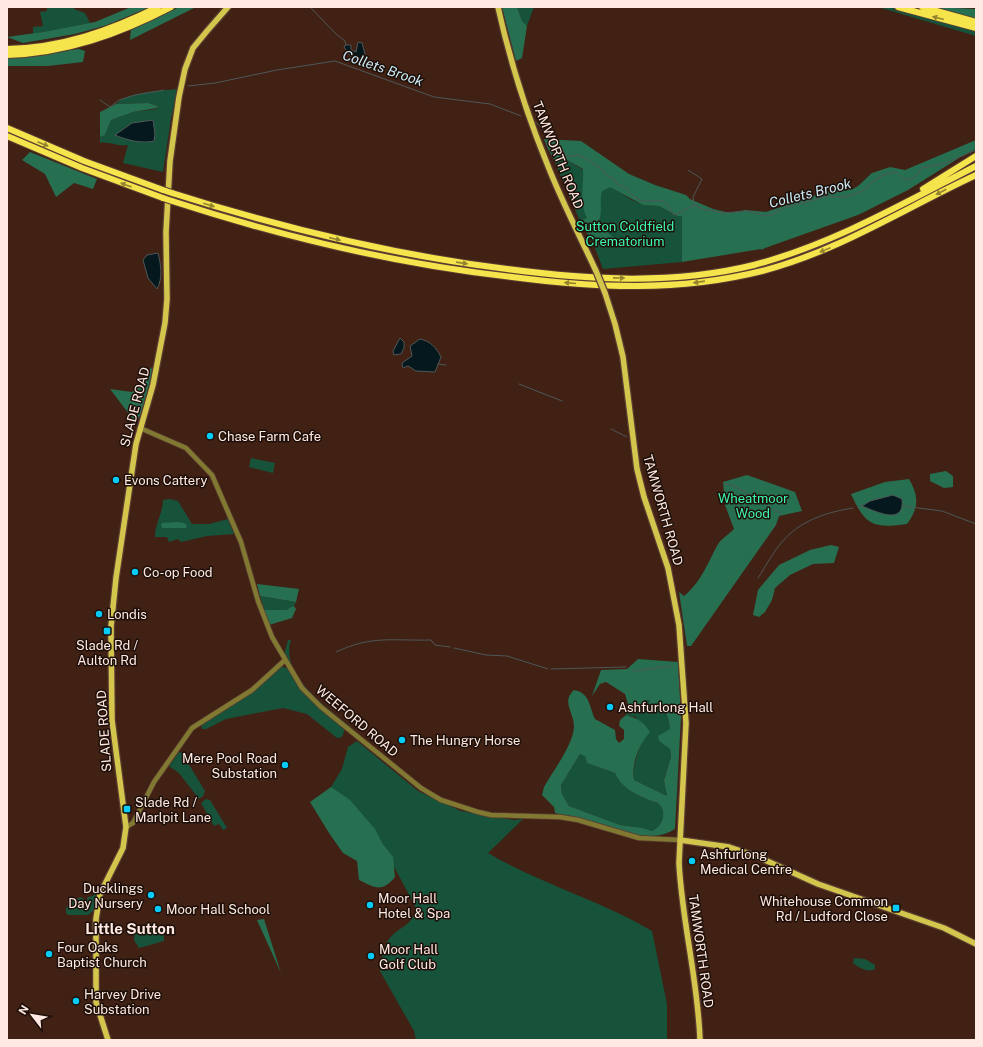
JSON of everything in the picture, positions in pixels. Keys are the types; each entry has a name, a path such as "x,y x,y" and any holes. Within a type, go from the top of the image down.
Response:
{"highway":[{"path":"7,49 37,47 78,39 118,26 158,7"},
{"path":"7,55 44,51 93,41 119,32 171,7"},
{"path":"898,7 976,28"},
{"path":"922,7 976,22"},
{"path":"7,128 84,161 163,190 287,228 400,253 530,272 616,278 685,276 753,265 817,245 883,214 976,166"},
{"path":"7,136 82,168 163,198 281,234 372,255 429,265 542,281 606,286 653,287 700,283 754,272 806,258 848,241 976,175"},
{"path":"883,214 976,156"}],"main road":[{"name":"SLADE ROAD","path":"108,1040 96,1002 96,920 100,894 123,848 126,827 112,720 111,629 124,517 136,444 154,379 165,323 167,298 166,232 170,161 179,97 186,69 194,48 228,7"},
{"name":"TAMWORTH ROAD","path":"498,7 537,140 560,195 596,271 615,324 622,358 638,469 644,497 668,568 679,625 686,723 680,840 680,883 698,994 700,1040"},
{"path":"680,840 729,846 756,856 818,884 944,928 976,944"}],"street":[{"name":"WEEFORD ROAD","path":"140,428 186,448 212,475 241,542 264,620 272,637 302,688 321,706 421,788 442,800 463,808 491,815 560,817 578,820 639,838 680,840"},
{"path":"126,827 133,823 154,782 192,728 252,690 285,660"}],"green space":[{"path":"47,7 74,7 74,9 85,13 90,23 33,34 33,27 43,26 40,12 47,11"},
{"path":"131,7 150,7 107,25 75,34 23,43 7,37 95,22"},
{"path":"179,7 196,7 130,40 131,30"},
{"path":"502,7 517,7 522,21 527,26 522,58 516,61"},
{"path":"517,7 534,7 527,26 522,21"},
{"path":"878,7 892,7 976,30 976,36"},
{"path":"935,7 976,9 976,19"},
{"path":"79,49 85,51 83,62 48,66 7,66 7,57"},
{"path":"178,89 171,118 163,172 123,163 128,145 100,143 100,137 105,135 111,120 133,112 157,109 158,106 148,103 116,104 121,100 145,93"},
{"path":"148,103 158,106 157,108 133,112 111,120 105,135 100,137 100,112 116,104"},
{"path":"544,139 581,141 629,174 655,185 686,195 690,199 713,209 730,213 745,210 766,212 828,191 853,189 872,173 890,167 905,170 976,140 976,149 956,159 959,158 908,190 858,215 762,250 682,262 682,216 677,216 659,206 643,205 610,187 602,191 601,213 599,220 605,230 615,239 615,243 593,243 580,221 587,218 582,200 583,169 567,160 554,160"},
{"path":"30,152 97,179 93,189 74,183 56,197 45,174 22,160"},
{"name":"Sutton Coldfield Crematorium","path":"554,160 567,160 632,200 643,205 659,206 676,216 682,216 682,262 603,269 593,243 580,221"},
{"path":"151,367 153,372 140,416 136,420 132,418 110,389 132,392 143,383"},
{"path":"251,458 275,463 273,473 249,467"},
{"path":"946,471 953,476 953,487 944,488 930,481 930,474"},
{"name":"Wheatmoor Wood","path":"747,475 795,492 802,511 779,516 776,525 691,646 687,646 679,592 684,596 690,590 704,572 718,544 734,529 725,505 723,482"},
{"path":"909,479 915,491 916,507 907,524 886,526 878,525 872,522 861,512 851,494 885,482"},
{"path":"170,499 178,501 192,524 209,524 228,519 234,534 207,536 181,542 178,539 169,542 167,537 155,537 163,500"},
{"path":"177,522 187,525 186,528 162,528 161,525 162,523"},
{"path":"831,545 839,547 834,563 813,564 790,575 775,588 772,600 765,612 759,617 753,615 758,590 779,565 810,550"},
{"path":"257,584 299,589 296,602 260,596"},
{"path":"260,596 296,602 294,606 287,610 264,610"},
{"path":"294,606 296,609 292,618 269,625 264,610 286,610"},
{"path":"288,640 291,640 289,654 293,668 300,681 324,705 359,734 315,699 301,684 284,655"},
{"path":"638,659 678,662 681,717 675,829 664,834 640,836 615,830 576,817 555,813 554,807 542,795 544,787 562,758 573,734 574,727 568,703 570,694 574,690 586,697 595,719 615,730 616,739 619,743 624,739 624,730 619,726 620,720 626,715 643,723 650,732 642,742 637,754 633,774 634,780 667,796 664,780 671,757 670,749 659,741 658,736 670,729 668,718 663,707 658,702 654,707 648,706 650,700 645,700 639,706 631,706 628,704 625,694 606,682 600,684 592,696 601,670 627,669","holes":["580,754 585,756 587,763 615,773 621,783 629,790 658,803 663,811 659,826 652,831 643,828 620,825 569,806 562,794 561,785"]},
{"path":"280,666 287,668 304,692 345,729 342,737 337,738 307,714 283,708 226,719 206,729 202,729 201,724 247,696"},
{"path":"645,700 650,700 648,706 658,702 661,704 669,721 670,729 659,741 670,749 671,757 664,779 667,796 634,780 636,759 644,738 636,717 626,715 626,711 631,706 639,706"},
{"path":"357,741 418,791 461,811 514,820 523,819 488,853 528,874 612,910 652,931 667,1004 667,1040 416,1040 414,1031 380,971 387,941 409,923 416,908 391,861 331,787 342,769 348,747"},
{"path":"179,752 182,753 205,791 203,796 199,799 179,773 169,766"},
{"path":"580,754 585,755 587,763 615,773 621,783 629,790 658,803 663,811 659,826 652,831 643,828 620,825 569,806 562,794 561,785"},
{"path":"331,787 350,800 375,829 382,843 393,857 395,877 386,885 378,888 359,880 357,861 343,853 310,802"},
{"path":"206,799 210,800 227,828 223,830 219,824 214,826 201,803"},
{"path":"97,893 93,911 88,915 68,915 66,913 66,908 73,901 81,897 86,901 88,897"},
{"path":"264,919 281,973 257,920"},
{"path":"155,923 164,930 164,941 139,948 134,940 135,931"},
{"path":"854,958 865,959 875,965 875,969 867,970 861,968 853,963"}],"water":[{"path":"358,42 362,43 365,54 363,58 355,59 350,56 344,47 346,45 351,45 351,50 356,52"},
{"path":"153,120 155,134 154,141 134,141 115,135 132,123"},
{"path":"158,253 161,271 157,289 148,278 143,260 147,255"},
{"path":"400,338 404,342 404,348 401,354 394,355 393,351"},
{"path":"420,339 427,341 432,345 441,357 435,372 416,371 408,366 403,368 402,363 412,356 410,346"},
{"path":"893,495 902,499 902,507 895,515 882,514 862,506 870,501"}],"waterway":[{"path":"310,7 336,34 345,41 346,45"},
{"path":"355,63 356,59"},
{"name":"Collets Brook","path":"188,86 215,83 277,70 335,61 434,97 490,104 521,116"},
{"name":"Collets Brook","path":"100,100 110,107 119,100 135,95 164,90"},
{"name":"Collets Brook","path":"533,120 546,131 549,140 562,149 567,157 579,155 585,158 603,170 606,175 614,179 618,185 624,187 637,199 643,201 662,201 668,205 674,215 695,205 704,210 722,213 748,211 765,216 771,215 784,208 829,196 842,197 856,194 883,175 896,172 903,179 912,179 922,168 946,163 976,150"},
{"path":"688,170 702,179 693,197 694,204"},
{"path":"438,364 446,365"},
{"path":"519,384 562,401"},
{"path":"611,429 627,437"},
{"path":"724,484 732,485 768,505"},
{"path":"858,507 862,506"},
{"path":"903,506 942,511 976,524"},
{"path":"758,578 779,546 797,528 824,515 853,508"},
{"path":"773,509 781,513"},
{"path":"336,652 361,643 383,640 431,640 435,645 450,647"},
{"path":"454,648 486,655 507,656 548,669"},
{"path":"633,671 673,666"},
{"path":"551,669 626,667"}],"place":[{"name":"Chase Farm Cafe","path":"210,436"},
{"name":"Evons Cattery","path":"116,480"},
{"name":"Co-op Food","path":"135,572"},
{"name":"Londis","path":"99,614"},
{"name":"Slade Rd / Aulton Rd","path":"107,631"},
{"name":"Ashfurlong Hall","path":"610,707"},
{"name":"The Hungry Horse","path":"402,740"},
{"name":"Mere Pool Road Substation","path":"285,765"},
{"name":"Slade Rd / Marlpit Lane","path":"127,809"},
{"name":"Ashfurlong Medical Centre","path":"692,861"},
{"name":"Ducklings Day Nursery","path":"151,895"},
{"name":"Moor Hall Hotel & Spa","path":"370,905"},
{"name":"Whitehouse Common Rd / Ludford Close","path":"896,908"},
{"name":"Moor Hall School","path":"158,909"},
{"name":"Four Oaks Baptist Church","path":"49,954"},
{"name":"Moor Hall Golf Club","path":"371,956"},
{"name":"Harvey Drive Substation","path":"76,1001"}],"district":[{"name":"Little Sutton","path":"130,928"}]}
